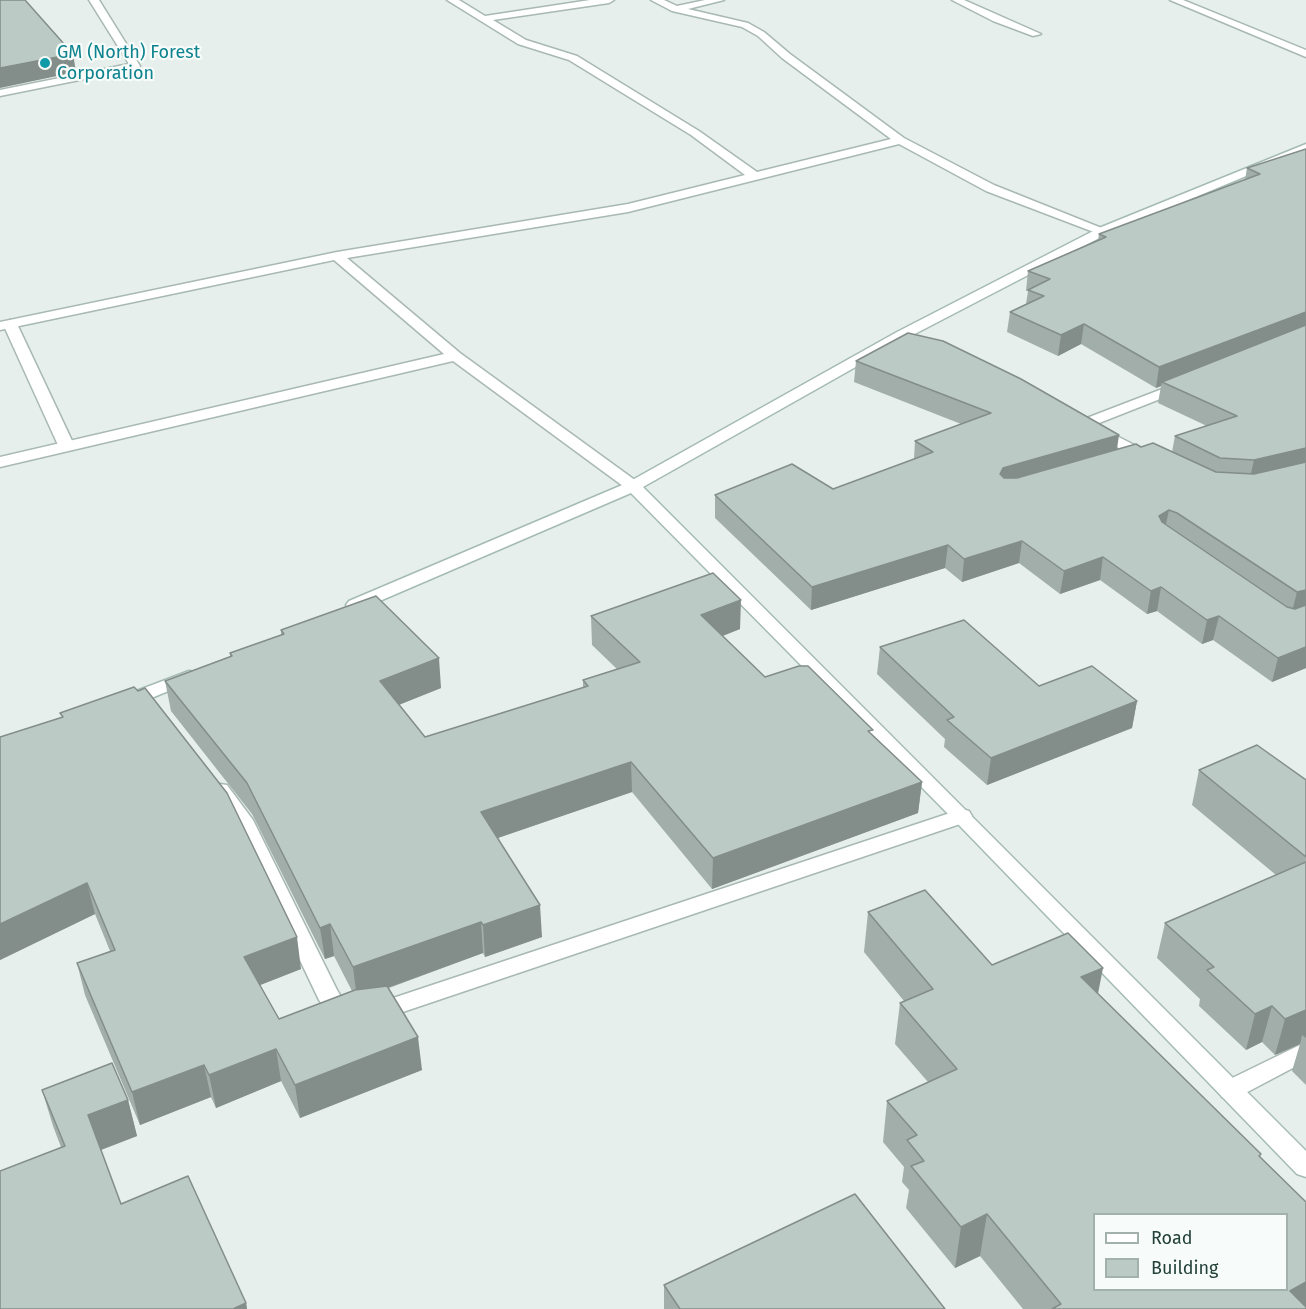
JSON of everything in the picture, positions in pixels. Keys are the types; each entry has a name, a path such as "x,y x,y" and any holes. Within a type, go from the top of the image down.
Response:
{"street":[{"path":"0,93 135,66 94,0"},
{"path":"452,0 522,42 573,58 695,133 754,176"},
{"path":"483,19 609,0"},
{"path":"656,0 675,9 745,25 761,34 786,56 900,140 990,188 1103,231"},
{"path":"675,9 720,0"},
{"path":"957,0 996,19 1036,34"},
{"path":"1175,0 1306,54"},
{"path":"66,445 5,325 337,256 628,208 900,140"},
{"path":"340,611 633,486 902,335 1103,231 1306,147"},
{"path":"337,256 455,356 633,486 962,816 1306,1167"},
{"path":"902,335 924,345"},
{"path":"0,462 455,356"},
{"path":"1165,465 1079,422 1197,379"},
{"path":"1123,461 1144,455"},
{"path":"112,707 199,671"},
{"path":"145,694 159,711"},
{"path":"208,775 243,820 327,994 334,1004 348,1011 364,1013 380,1011 962,816"},
{"path":"1230,1090 1306,1051"}],"building":[{"path":"0,0 25,0 73,54 0,68"},
{"path":"1306,149 1306,312 1159,367 1084,324 1061,335 1010,312 1044,296 1028,290 1050,279 1028,271 1106,237 1099,234 1260,174 1247,168"},
{"path":"1306,325 1306,448 1254,460 1220,458 1175,436 1237,416 1162,382"},
{"path":"908,333 943,341 1021,379 1119,435 1003,468 1000,474 1004,478 1017,478 1136,444 1141,447 1153,443 1216,472 1254,474 1306,462 1306,590 1297,592 1177,513 1169,510 1159,516 1162,522 1287,607 1295,609 1306,605 1306,647 1278,658 1219,616 1207,620 1161,587 1151,591 1103,557 1064,571 1022,541 964,559 948,545 812,587 715,495 792,464 833,489 933,452 915,441 991,413 856,361"},
{"path":"713,573 741,600 701,615 765,677 799,666 808,666 873,730 868,731 922,782 713,858 631,762 481,812 540,905 483,925 481,922 353,967 330,924 320,928 247,783 165,681 232,656 230,653 284,634 281,630 376,596 439,658 380,681 425,737 588,686 583,680 640,662 591,616"},
{"path":"964,620 1039,686 1092,666 1137,701 991,758 947,720 954,717 880,647"},
{"path":"134,687 138,691 145,688 227,793 297,937 244,957 279,1019 355,990 387,986 418,1037 295,1085 276,1049 209,1075 204,1065 132,1092 77,963 115,950 87,883 0,924 0,737 63,717 60,713"},
{"path":"1257,745 1306,780 1306,857 1199,770"},
{"path":"1306,862 1306,1010 1285,1019 1272,1006 1255,1014 1207,970 1214,967 1165,923"},
{"path":"925,890 992,965 1068,933 1103,968 1081,977 1261,1154 1259,1156 1306,1202 1306,1282 1290,1291 1306,1309 1052,1309 1061,1304 987,1214 961,1227 911,1166 924,1161 907,1140 917,1135 887,1101 957,1069 900,1003 933,989 868,912"},
{"path":"112,1063 128,1100 88,1115 121,1204 188,1176 246,1303 233,1309 0,1309 0,1171 65,1146 42,1090"},
{"path":"855,1194 945,1309 680,1309 664,1285"}],"place":[{"name":"GM (North) Forest Corporation","path":"45,63"}]}
